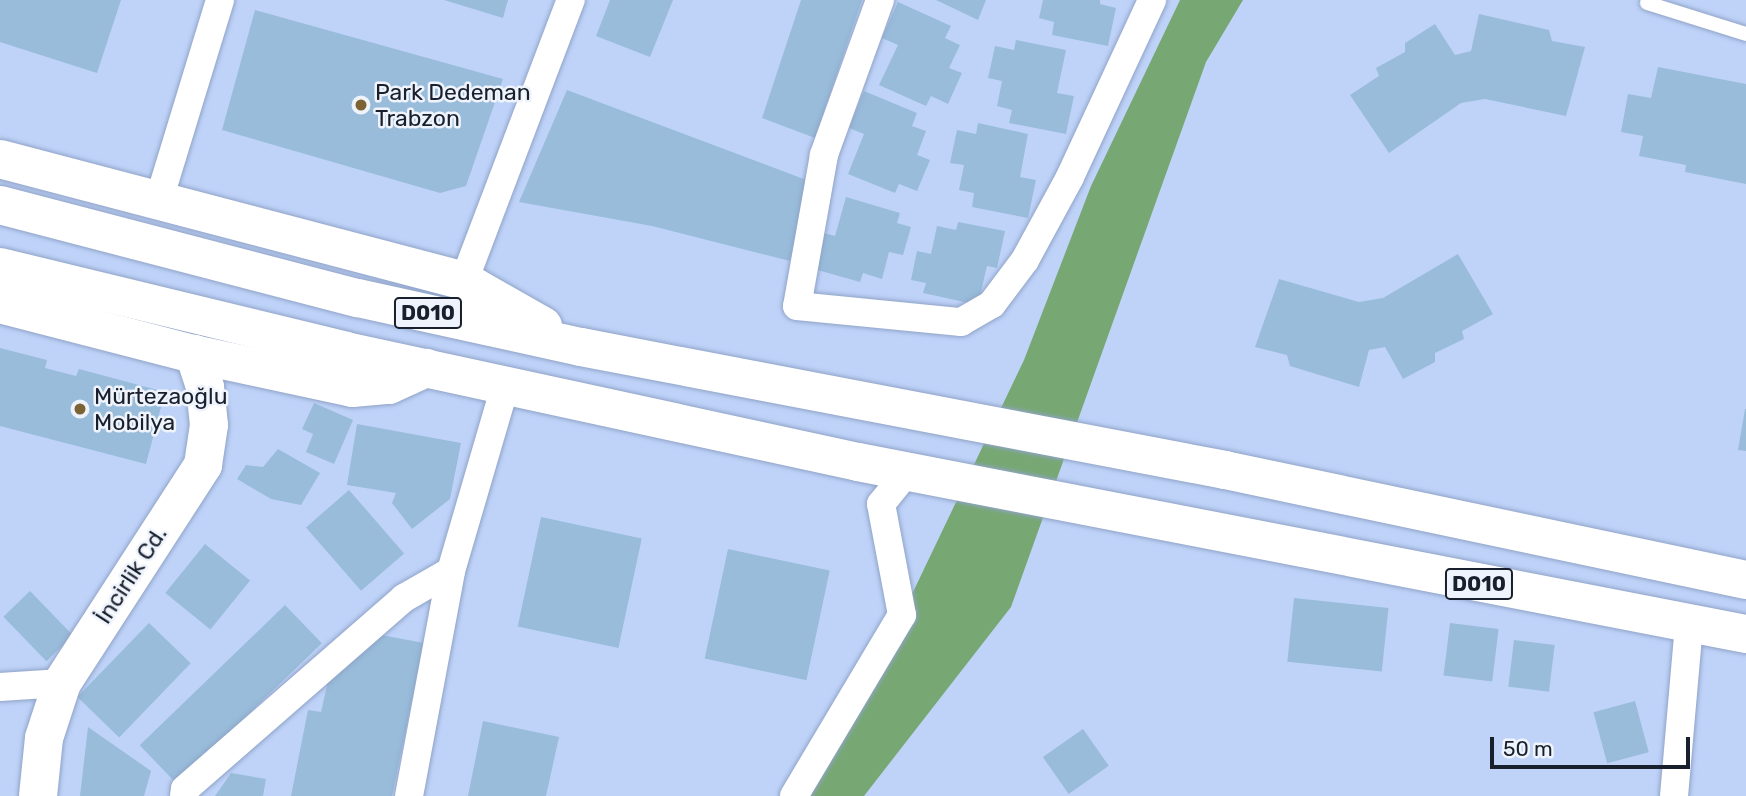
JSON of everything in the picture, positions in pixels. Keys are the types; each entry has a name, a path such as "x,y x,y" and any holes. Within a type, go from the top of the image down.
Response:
{"main road":[{"path":"0,159 158,203 386,257 464,281 582,347"},
{"name":"D010","path":"0,205 319,288 582,347 860,404 1225,470 1746,580"},
{"path":"0,267 505,386"},
{"path":"0,304 194,354 352,388 389,384 426,368"},
{"name":"İncirlik Cd.","path":"38,796 44,738 62,683 203,465 209,425 205,387 194,354"},
{"name":"D010","path":"505,386 920,475 1746,634"}],"street":[{"path":"158,203 220,0"},
{"path":"464,281 570,0"},
{"path":"880,0 824,155 797,306 961,322 992,304 1025,260 1070,177 1152,0"},
{"path":"409,796 451,571 505,386"},
{"path":"794,796 902,615 881,504 903,477 920,475"},
{"path":"184,796 185,789 404,598 451,571"},
{"path":"1674,796 1689,623"},
{"path":"1,685 62,683"}],"lane":[{"path":"1647,3 1746,34"}],"shaded area":[{"path":"1180,0 1243,0 1206,62 1011,607 864,796 794,796 902,615 1024,360 1091,186"}],"building":[{"path":"0,0 121,0 97,73 0,42"},
{"path":"444,0 508,0 503,18"},
{"path":"610,0 673,0 650,57 596,36"},
{"path":"801,0 862,0 815,138 762,118"},
{"path":"936,0 986,0 978,20"},
{"path":"1043,0 1100,0 1100,4 1116,8 1108,46 1052,35 1054,22 1039,18"},
{"path":"898,2 951,26 945,38 960,45 949,68 962,73 948,104 931,96 926,106 879,85 898,45 882,38"},
{"name":"Park Dedeman Trabzon","path":"255,10 503,79 466,186 440,193 222,130"},
{"path":"1479,14 1549,30 1552,41 1585,47 1566,116 1485,99 1461,103 1389,153 1350,95 1379,76 1376,68 1405,52 1405,43 1435,24 1455,55 1471,51"},
{"path":"1016,40 1066,50 1057,93 1074,96 1066,134 1009,123 1012,110 997,106 1002,81 988,78 995,46 1014,50"},
{"path":"1658,67 1746,84 1746,184 1685,172 1686,165 1639,156 1643,136 1621,132 1628,94 1651,98"},
{"path":"567,90 809,181 790,261 652,226 519,202"},
{"path":"864,91 917,113 912,126 926,131 917,155 930,160 917,191 899,184 895,193 848,174 864,134 849,128"},
{"path":"978,123 1028,134 1020,177 1036,180 1028,218 972,207 974,193 959,190 964,165 950,163 957,130 976,134"},
{"path":"846,197 900,213 897,223 911,227 903,255 889,252 882,279 863,273 860,282 814,269 824,233 835,236"},
{"path":"958,222 1005,231 997,268 987,266 978,305 923,293 926,283 911,280 917,251 931,254 937,226 956,230"},
{"path":"1458,254 1493,314 1462,331 1464,339 1435,353 1435,362 1403,379 1385,347 1369,350 1359,387 1290,366 1287,355 1255,347 1279,279 1359,302 1383,298"},
{"name":"Mürtezaoğlu Mobilya","path":"0,348 47,360 45,368 76,376 79,369 165,392 146,464 0,426"},
{"path":"314,403 353,420 334,464 306,452 313,434 302,429"},
{"path":"1746,409 1746,451 1738,450"},
{"path":"357,424 461,443 450,499 412,529 392,503 396,493 347,485"},
{"path":"278,449 320,473 301,505 271,499 237,479 246,465 263,467"},
{"path":"349,490 404,553 361,591 306,527"},
{"path":"541,517 642,538 618,648 518,627"},
{"path":"205,544 250,581 210,629 165,593"},
{"path":"728,549 830,571 806,680 705,659"},
{"path":"30,591 73,636 46,661 3,617"},
{"path":"1294,598 1388,608 1382,672 1287,662"},
{"path":"285,605 322,643 177,783 140,745"},
{"path":"149,623 191,663 119,737 77,697"},
{"path":"1450,623 1499,629 1492,682 1444,676"},
{"path":"376,634 424,643 392,796 291,796 308,710 321,712 328,681"},
{"path":"1514,640 1555,645 1549,692 1508,687"},
{"path":"1635,701 1649,752 1607,763 1593,712"},
{"path":"483,721 559,737 546,796 468,796"},
{"path":"88,727 151,771 144,796 80,796"},
{"path":"1083,729 1109,766 1069,794 1043,757"},
{"path":"231,773 266,779 263,796 215,796"}],"place":[{"name":"Park Dedeman Trabzon","path":"361,105"},
{"name":"Mürtezaoğlu Mobilya","path":"80,409"}]}
